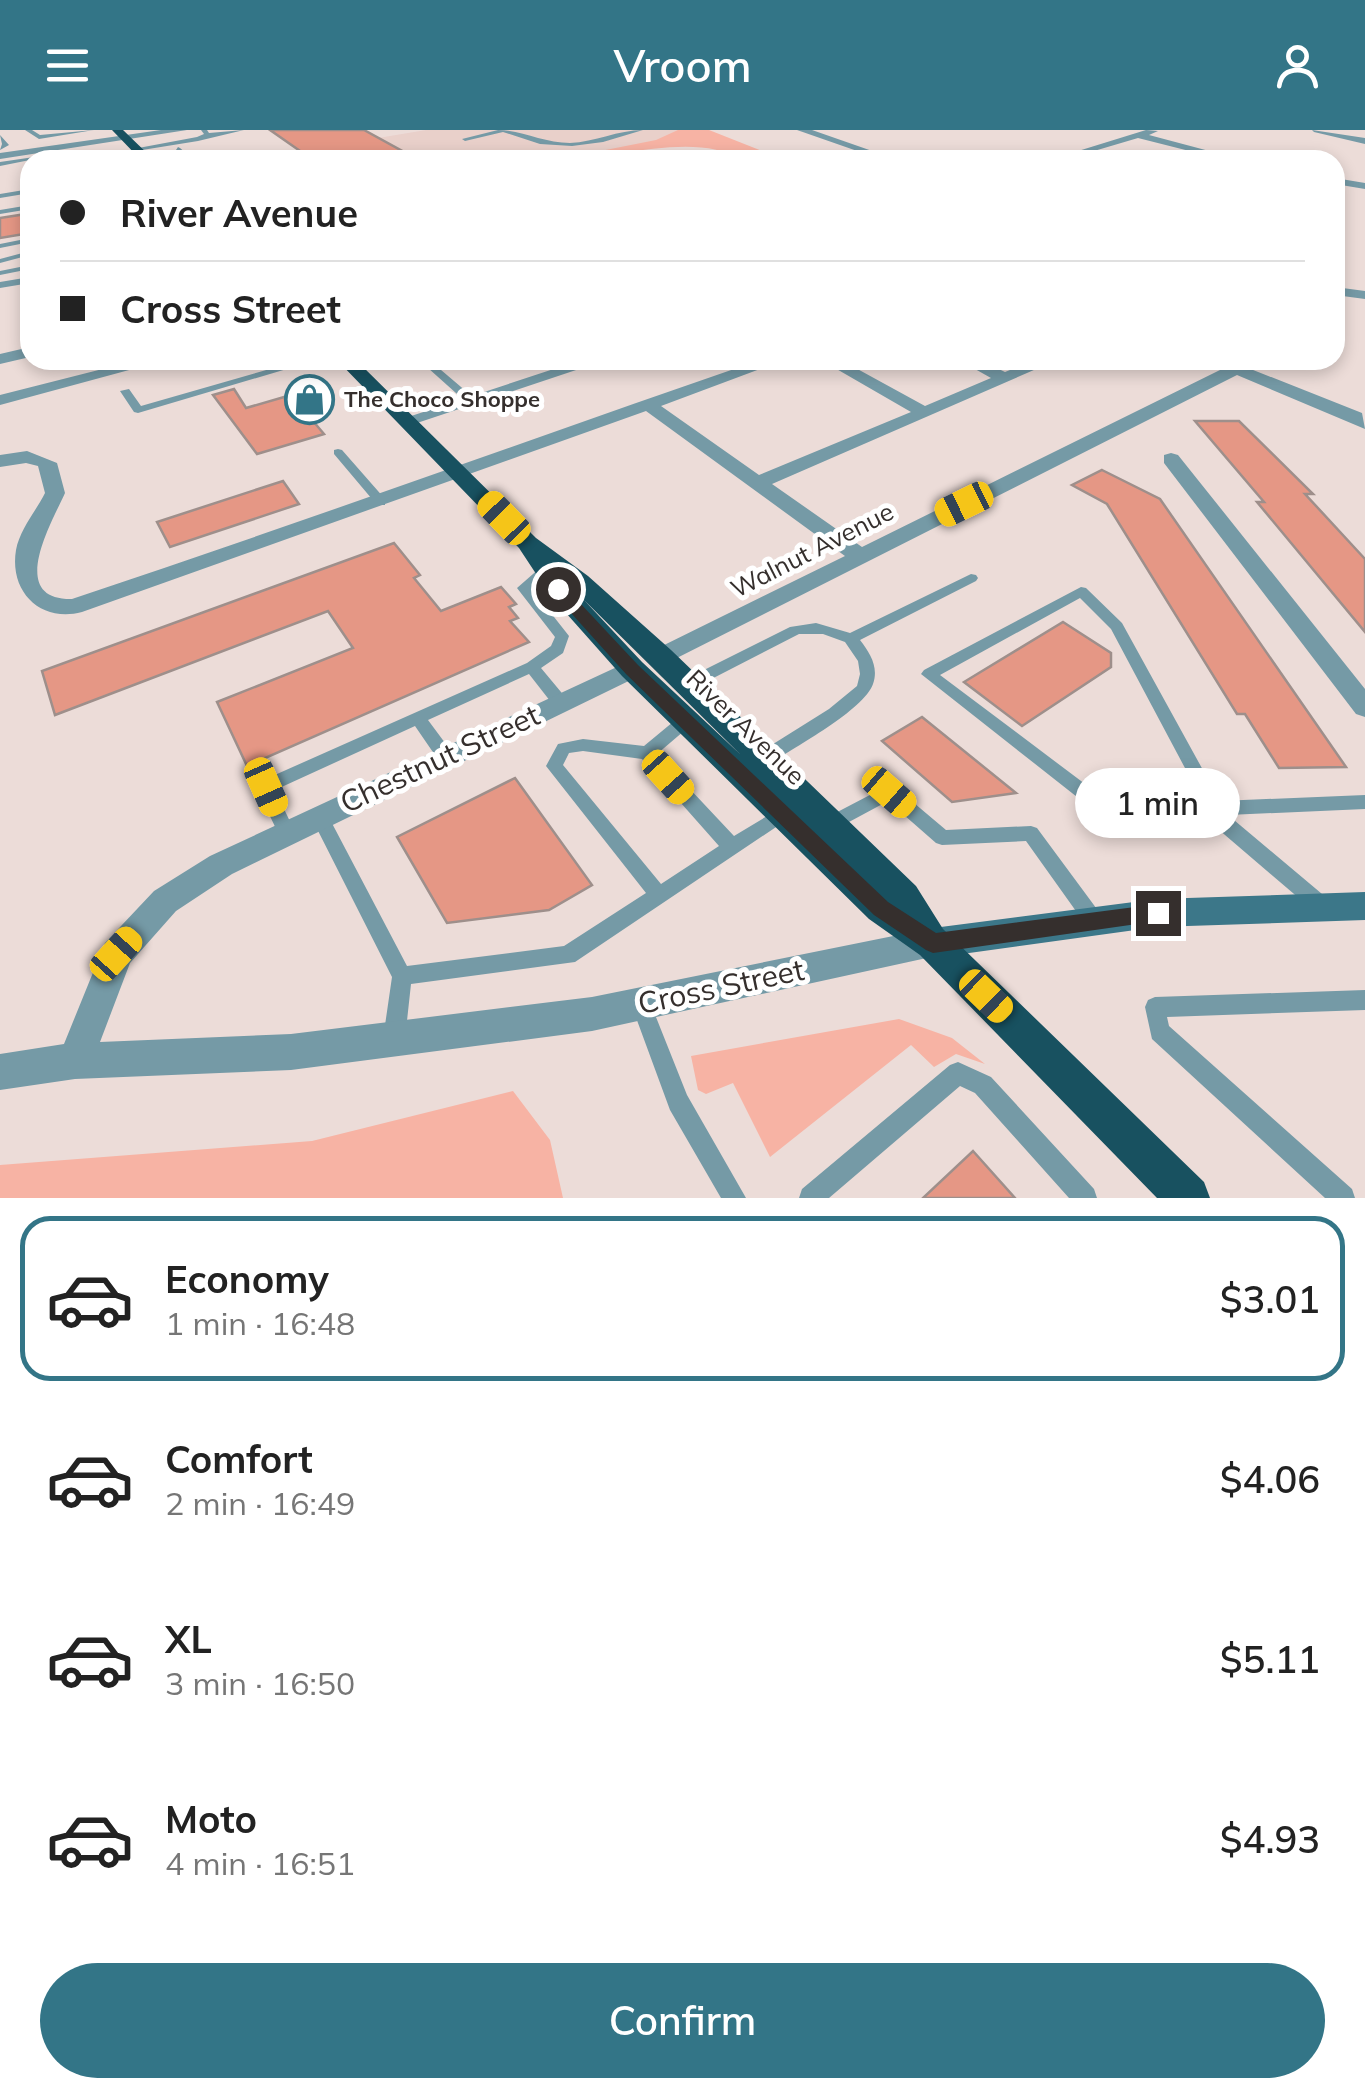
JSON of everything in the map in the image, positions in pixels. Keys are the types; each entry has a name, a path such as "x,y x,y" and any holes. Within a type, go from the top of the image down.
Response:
{"highway":[{"path":"121,134 136,149"},
{"name":"River Avenue","path":"356,370 528,542 579,582 765,758 904,898 933,944"},
{"name":"River Avenue","path":"528,542 546,570 632,670 881,908 933,944 1188,1198"}],"main road":[{"name":"Cross Street","path":"933,944 1158,913 1365,906"}],"street":[{"path":"33,150 121,134 182,130"},
{"path":"802,130 863,150"},
{"path":"1087,150 1156,130"},
{"path":"1317,130 1365,140"},
{"path":"1136,135 1197,150"},
{"path":"0,400 117,370"},
{"path":"408,420 566,370"},
{"path":"0,461 38,459 46,462 51,474 54,494 29,542 26,561 36,595 57,608 93,602 746,370"},
{"path":"846,370 924,412"},
{"path":"987,370 1005,379"},
{"path":"757,482 1026,370"},
{"name":"Walnut Avenue","path":"661,658 1234,370"},
{"path":"1239,370 1365,424"},
{"path":"1325,404 1365,401"},
{"path":"646,404 860,556"},
{"path":"1171,459 1365,707"},
{"name":"Chestnut Street","path":"76,1060 116,954 165,901 220,865 319,815 632,670"},
{"name":"Cross Street","path":"76,1060 292,1052 592,1014 933,944"},
{"path":"0,1072 76,1060"}],"lane":[{"path":"28,130 39,137 91,130"},
{"path":"136,149 206,133 241,130"},
{"path":"465,138 505,130 536,144 556,147 640,130"},
{"path":"0,137 6,145 0,148"},
{"path":"124,390 138,410 277,370"},
{"path":"436,370 470,400"},
{"path":"338,452 381,502"},
{"path":"286,832 266,787 532,667 558,650 562,636 524,588 546,570"},
{"path":"850,638 971,578"},
{"path":"1324,907 1224,824 1214,808 1117,626 1081,591 928,674 1098,803 1214,808 1365,802"},
{"path":"689,684 795,630 810,626 850,638 862,650 869,672 862,693 765,758"},
{"path":"532,667 560,702"},
{"path":"419,718 446,756"},
{"path":"647,754 686,721"},
{"path":"659,896 554,766 564,748 583,746 647,754 732,846"},
{"path":"830,824 889,792 942,838 1031,833 1095,922"},
{"path":"402,976 568,955 782,814"},
{"path":"319,815 402,976 394,1039"},
{"path":"1342,1198 1160,1032 1155,1007 1365,1000"},
{"path":"641,1004 678,1102 734,1198"},
{"path":"811,1198 958,1073 983,1085 1085,1198"}],"shaded area":[{"path":"426,130 682,130 692,134 612,150 367,150 354,142"},
{"path":"678,130 709,130 760,150 606,150 656,140"},
{"path":"899,1019 952,1038 985,1064 956,1054 934,1067 911,1045 770,1157 733,1083 706,1094 698,1090 691,1056"},
{"path":"513,1091 550,1140 563,1198 0,1198 0,1165 312,1141"}],"building":[{"path":"270,130 364,130 400,150 299,150"},
{"path":"20,215 20,235 0,238 0,218"},
{"path":"234,389 246,408 291,395 324,434 257,454 213,395"},
{"path":"1195,421 1239,421 1313,494 1305,494 1365,559 1365,632 1257,502 1264,502"},
{"path":"1102,470 1160,499 1346,767 1279,768 1245,714 1237,714 1107,504 1072,485"},
{"path":"283,481 299,504 170,547 157,522"},
{"path":"394,543 420,575 414,578 441,611 501,587 516,604 509,607 518,618 510,621 529,642 247,766 217,702 353,648 328,611 55,715 42,671"},
{"path":"1063,622 1111,653 1111,667 1022,726 964,682"},
{"path":"922,717 1016,793 952,802 882,741"},
{"path":"515,778 592,885 549,910 447,923 397,837"},
{"path":"973,1151 1015,1198 923,1198"}],"place":[{"name":"The Choco Shoppe","path":"309,399"}],"route":[{"path":"558,589 632,670 881,908 933,944 1158,913"}]}
